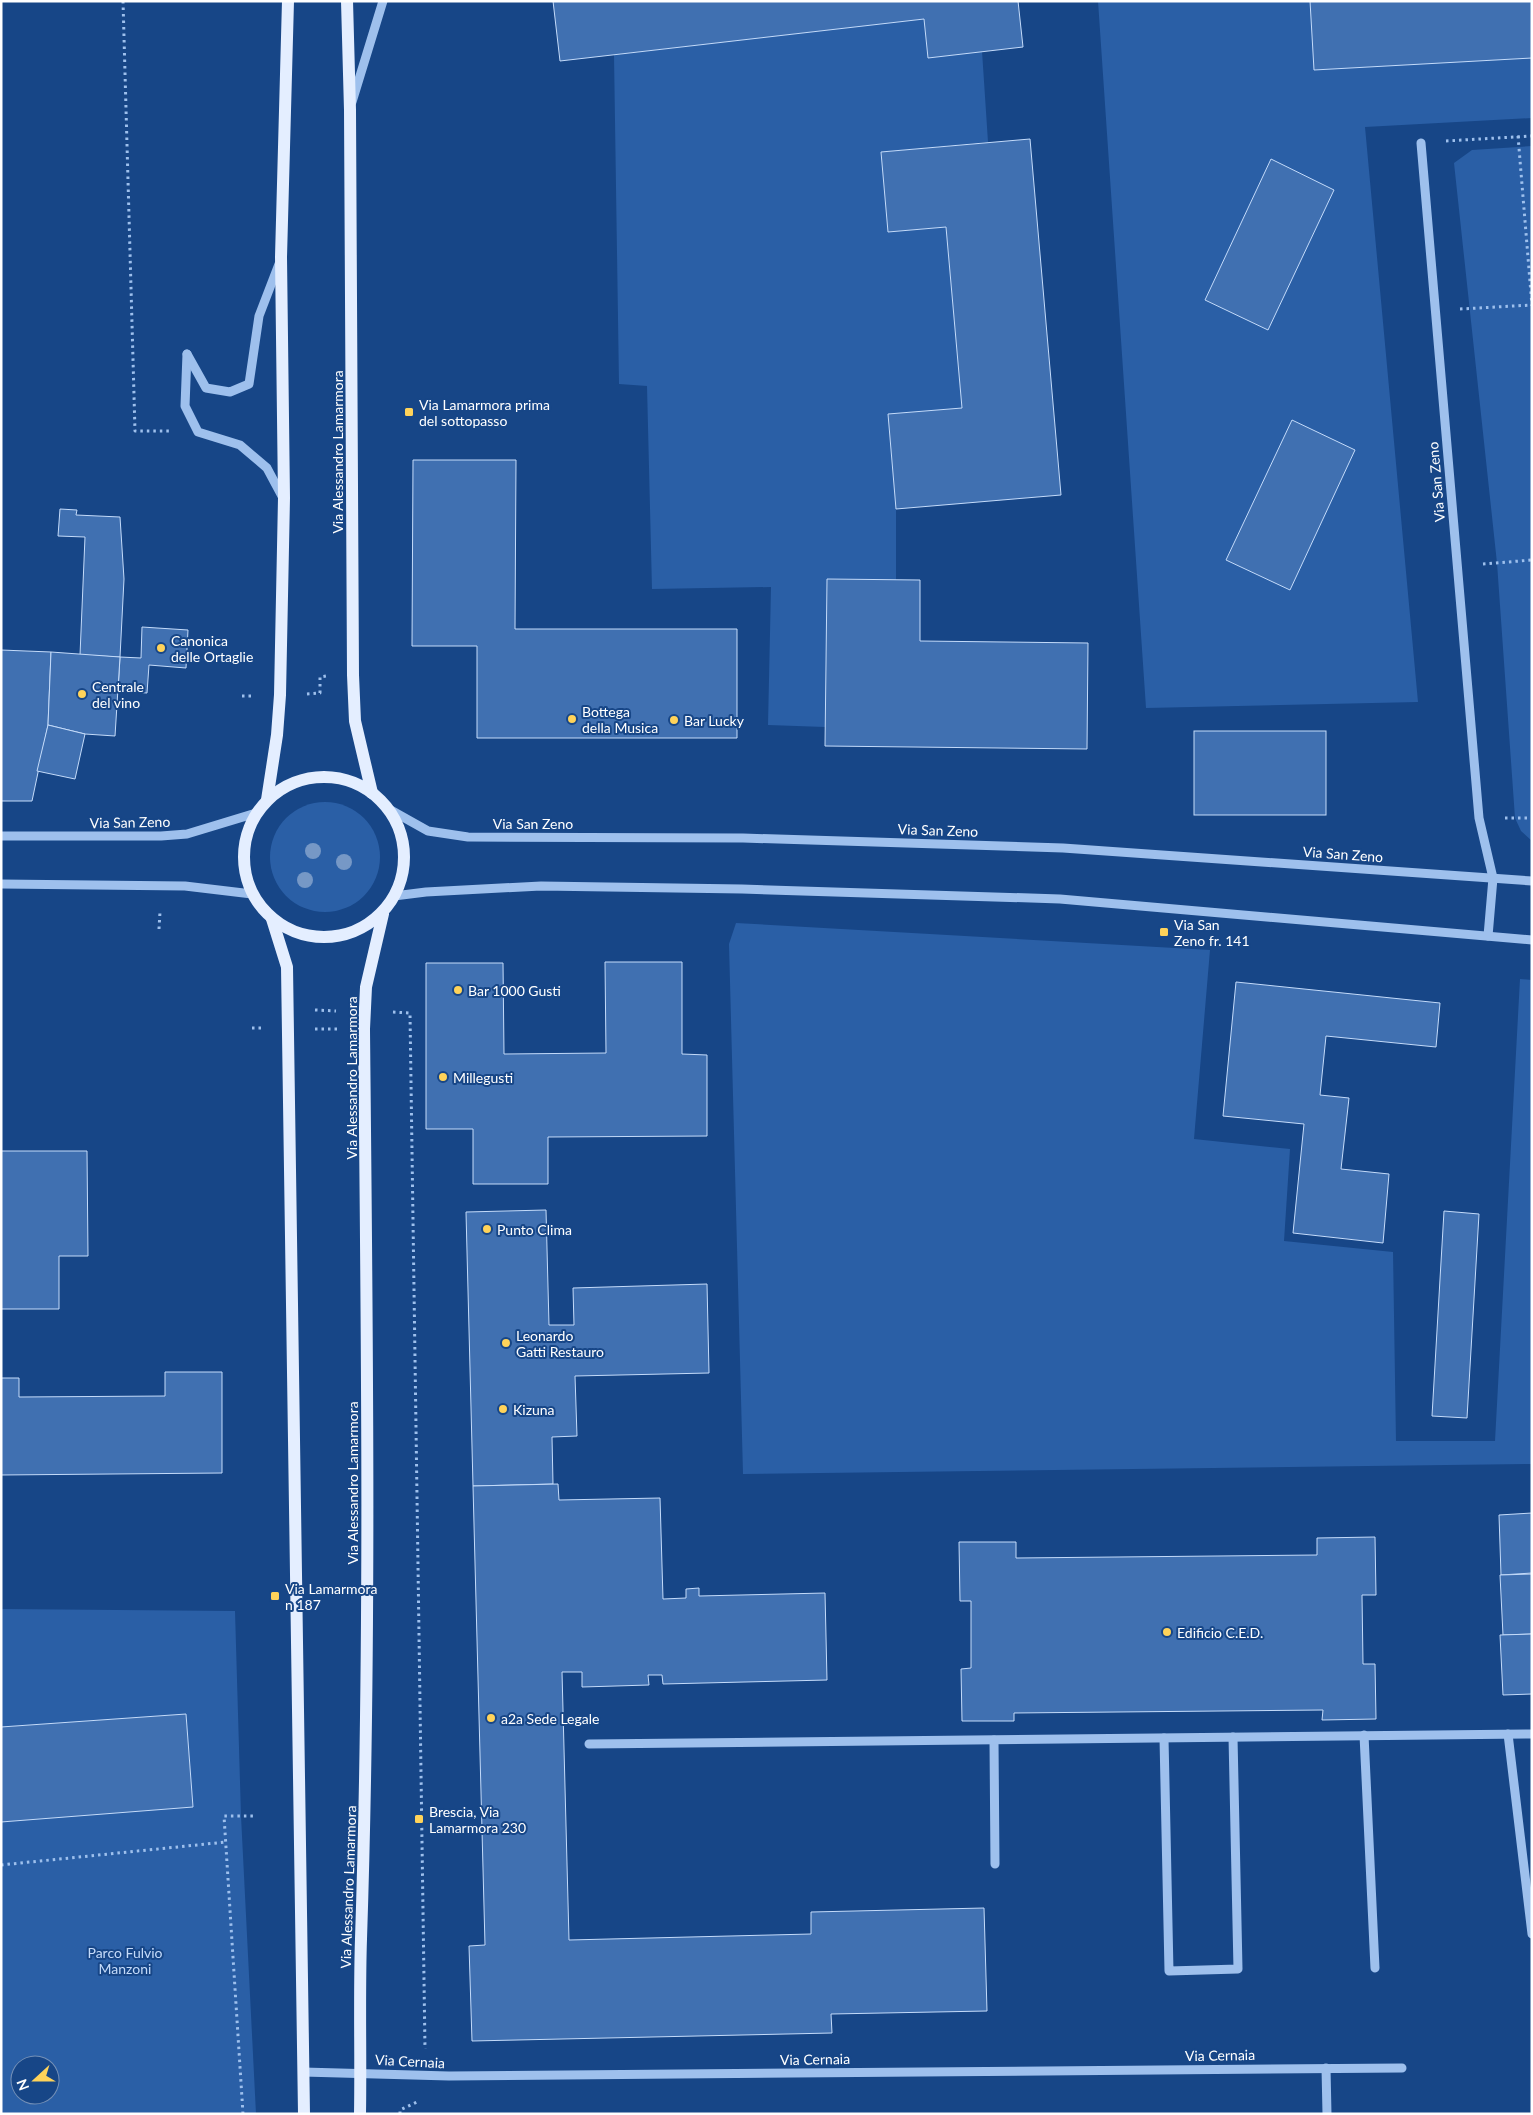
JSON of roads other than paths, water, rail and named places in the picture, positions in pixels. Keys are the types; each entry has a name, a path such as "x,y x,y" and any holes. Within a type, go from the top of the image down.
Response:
{"main road":[{"path":"267,800 277,734 280,695 284,498 281,257 288,1"},
{"name":"Via Alessandro Lamarmora","path":"347,1 350,110 352,675 355,721 372,792"},
{"path":"337,777 355,783 372,792 388,808 397,824 404,851 401,879 394,896 383,914 360,930 338,937 315,938 292,932 272,919 252,894 245,875 243,853 247,832 256,812 282,788 299,780 337,777"},
{"name":"Via Alessandro Lamarmora","path":"360,2114 368,1530 364,1029 366,987 383,914"},
{"path":"272,919 287,967 304,2114"}],"street":[{"name":"Via Alessandro Lamarmora","path":"350,110 383,1"},
{"name":"Via San Zeno","path":"1420,143 1436,311 1456,566 1480,818 1493,878 1488,936"},
{"path":"281,257 259,316 250,384 230,392 206,388 187,354 185,406 198,432 240,445 267,468 284,498"},
{"name":"Via San Zeno","path":"388,808 428,831 468,837 743,838 1063,848 1532,880"},
{"name":"Via San Zeno","path":"1,836 161,836 188,834 256,812"},
{"path":"1,884 185,886 252,894"},
{"path":"394,896 426,892 541,886 732,889 1060,899 1532,940"},
{"path":"1508,1734 1532,1934"},
{"path":"589,1744 1532,1734"},
{"path":"1364,1735 1375,1968"},
{"path":"1164,1738 1169,1971 1238,1969 1233,1737"},
{"path":"994,1740 995,1864"},
{"path":"1326,2068 1328,2114"},
{"name":"Via Cernaia","path":"303,2072 361,2072 449,2076 1402,2068"}],"place":[{"name":"Via Lamarmora prima del sottopasso","path":"409,412"},
{"name":"Canonica delle Ortaglie","path":"161,648"},
{"name":"Centrale del vino","path":"82,694"},
{"name":"Bottega della Musica","path":"572,719"},
{"name":"Bar Lucky","path":"674,720"},
{"name":"Via San Zeno fr. 141","path":"1164,932"},
{"name":"Bar 1000 Gusti","path":"458,990"},
{"name":"Millegusti","path":"443,1077"},
{"name":"Punto Clima","path":"487,1229"},
{"name":"Leonardo Gatti Restauro","path":"506,1343"},
{"name":"Kizuna","path":"503,1409"},
{"name":"Via Lamarmora n 187","path":"275,1596"},
{"name":"Edificio C.E.D.","path":"1167,1632"},
{"name":"a2a Sede Legale","path":"491,1718"},
{"name":"Brescia, Via Lamarmora 230","path":"419,1819"}],"park label":[{"name":"Parco Fulvio Manzoni","path":"125,1960"}]}
